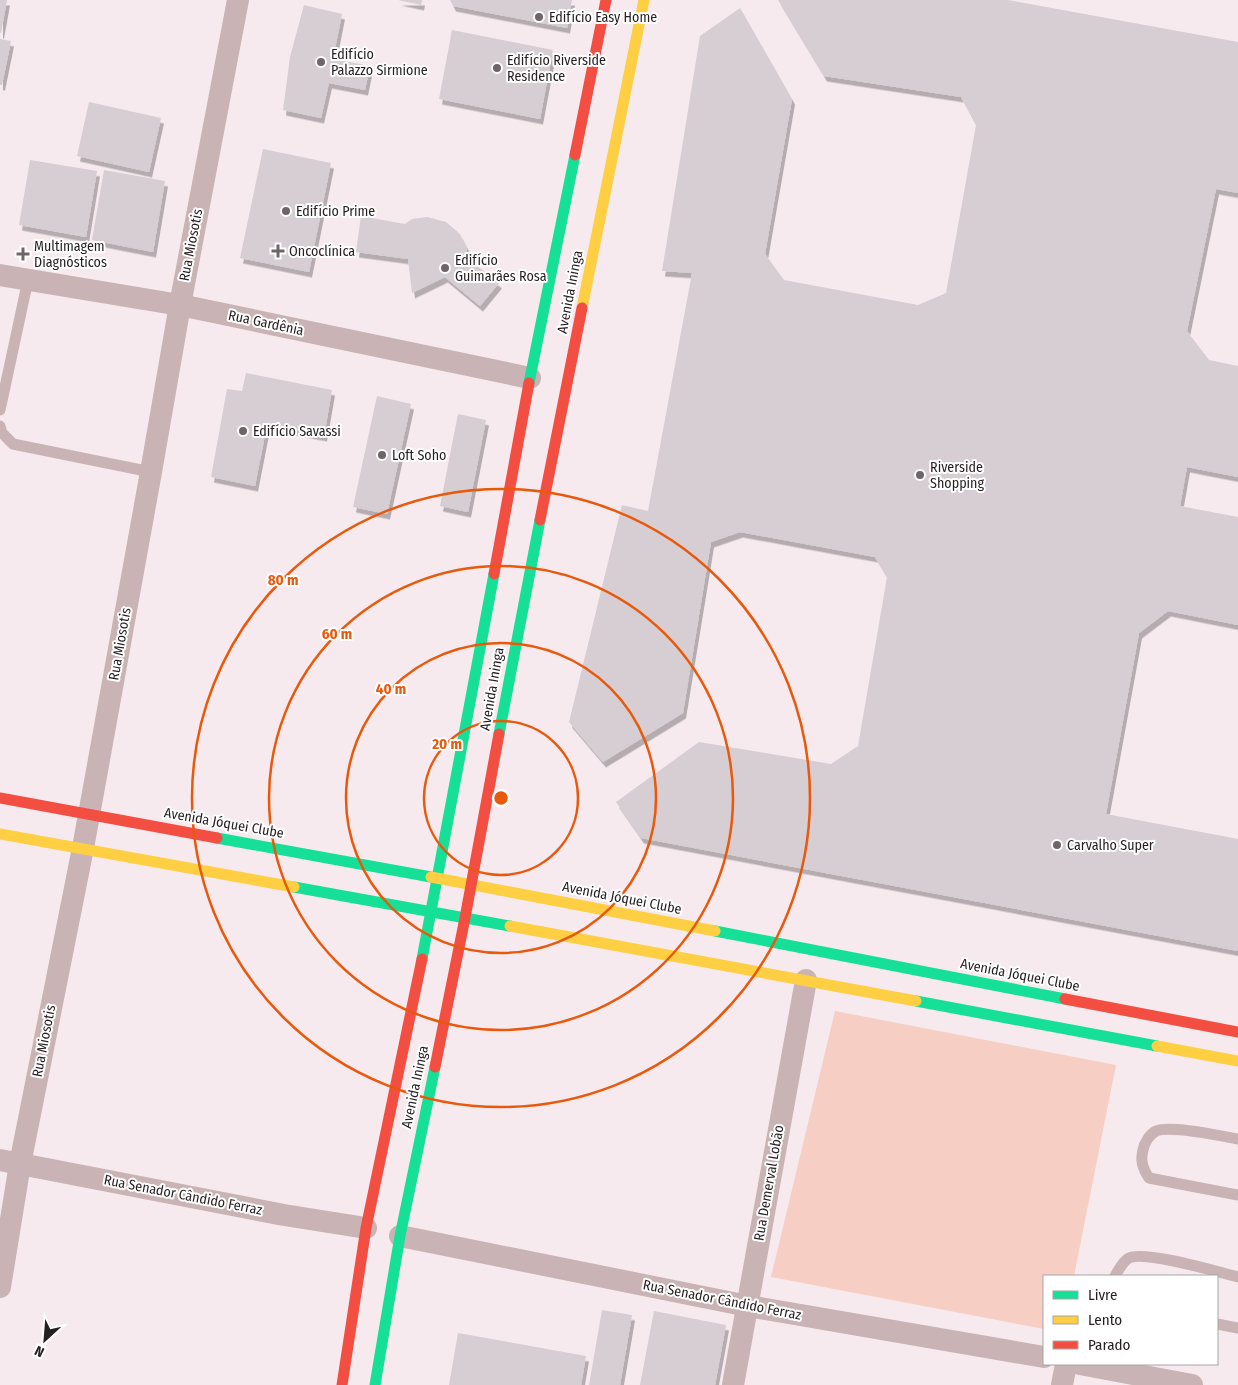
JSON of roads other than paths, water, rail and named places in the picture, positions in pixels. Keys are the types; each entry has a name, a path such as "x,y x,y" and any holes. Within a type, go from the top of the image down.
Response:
{"main road":[{"name":"Avenida Ininga","path":"342,1385 366,1228 439,878 530,378 606,0"},
{"name":"Avenida Ininga","path":"376,1385 400,1236 465,918 528,579 644,0"},
{"name":"Avenida Jóquei Clube","path":"0,798 471,884 1238,1032"},
{"path":"0,834 806,980 1238,1061"}],"street":[{"name":"Rua Miosotis","path":"0,1287 10,1162 83,848 180,305 238,0"},
{"name":"Rua Gardênia","path":"0,275 180,305 530,378"},
{"name":"Rua Demerval Lobão","path":"733,1385 806,980"},
{"name":"Rua Senador Cândido Ferraz","path":"10,1162 284,1215 366,1228"},
{"name":"Rua Senador Cândido Ferraz","path":"400,1236 748,1306 1043,1357"},
{"path":"1062,1385 1066,1365"},
{"path":"1085,1365 1192,1385"}],"lane":[{"path":"0,410 28,280"},
{"path":"0,426 2,433 13,444 151,472"},
{"path":"1238,1139 1170,1129 1155,1131 1144,1144 1141,1155 1142,1168 1150,1178 1238,1195"},
{"path":"1116,1275 1119,1268 1129,1258 1145,1256 1238,1277"},
{"path":"1218,1324 1238,1328"}],"place":[{"name":"Edifício Easy Home","path":"539,17"},
{"name":"Edifício Palazzo Sirmione","path":"321,62"},
{"name":"Edifício Riverside Residence","path":"497,68"},
{"name":"Edifício Prime","path":"286,211"},
{"name":"Oncoclínica","path":"278,251"},
{"name":"Multimagem Diagnósticos","path":"23,254"},
{"name":"Edifício Guimarães Rosa","path":"445,268"},
{"name":"Edifício Savassi","path":"243,431"},
{"name":"Loft Soho","path":"382,455"},
{"name":"Riverside Shopping","path":"920,475"},
{"name":"Carvalho Super","path":"1057,845"}]}
